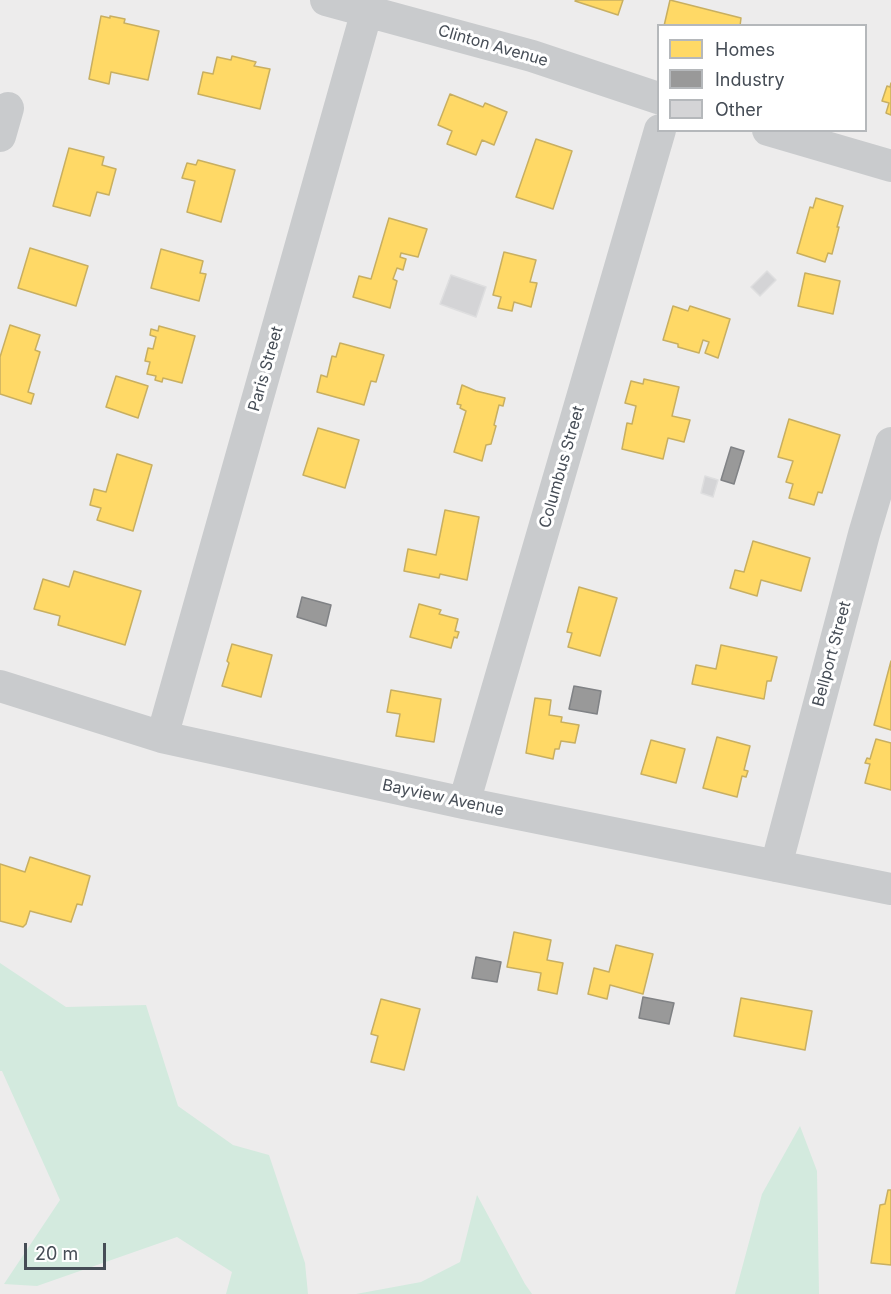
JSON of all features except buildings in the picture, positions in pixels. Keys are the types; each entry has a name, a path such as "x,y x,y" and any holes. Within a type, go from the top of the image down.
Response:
{"street":[{"name":"Clinton Avenue","path":"326,0 369,5 657,98"},
{"name":"Paris Street","path":"162,737 369,5"},
{"name":"Columbus Street","path":"464,803 659,132"},
{"path":"775,132 891,166"},
{"name":"Bellport Street","path":"776,866 864,534 891,443"},
{"name":"Bayview Avenue","path":"0,686 162,737 464,803 891,889"}],"green space":[{"path":"0,963 66,1007 146,1005 178,1106 233,1145 269,1155 305,1263 308,1294 226,1294 232,1272 177,1237 37,1286 4,1284 60,1200 2,1071 0,1071"},
{"path":"800,1126 817,1171 819,1294 735,1294 762,1194"},
{"path":"477,1195 532,1294 356,1294 421,1282 460,1262"}]}
